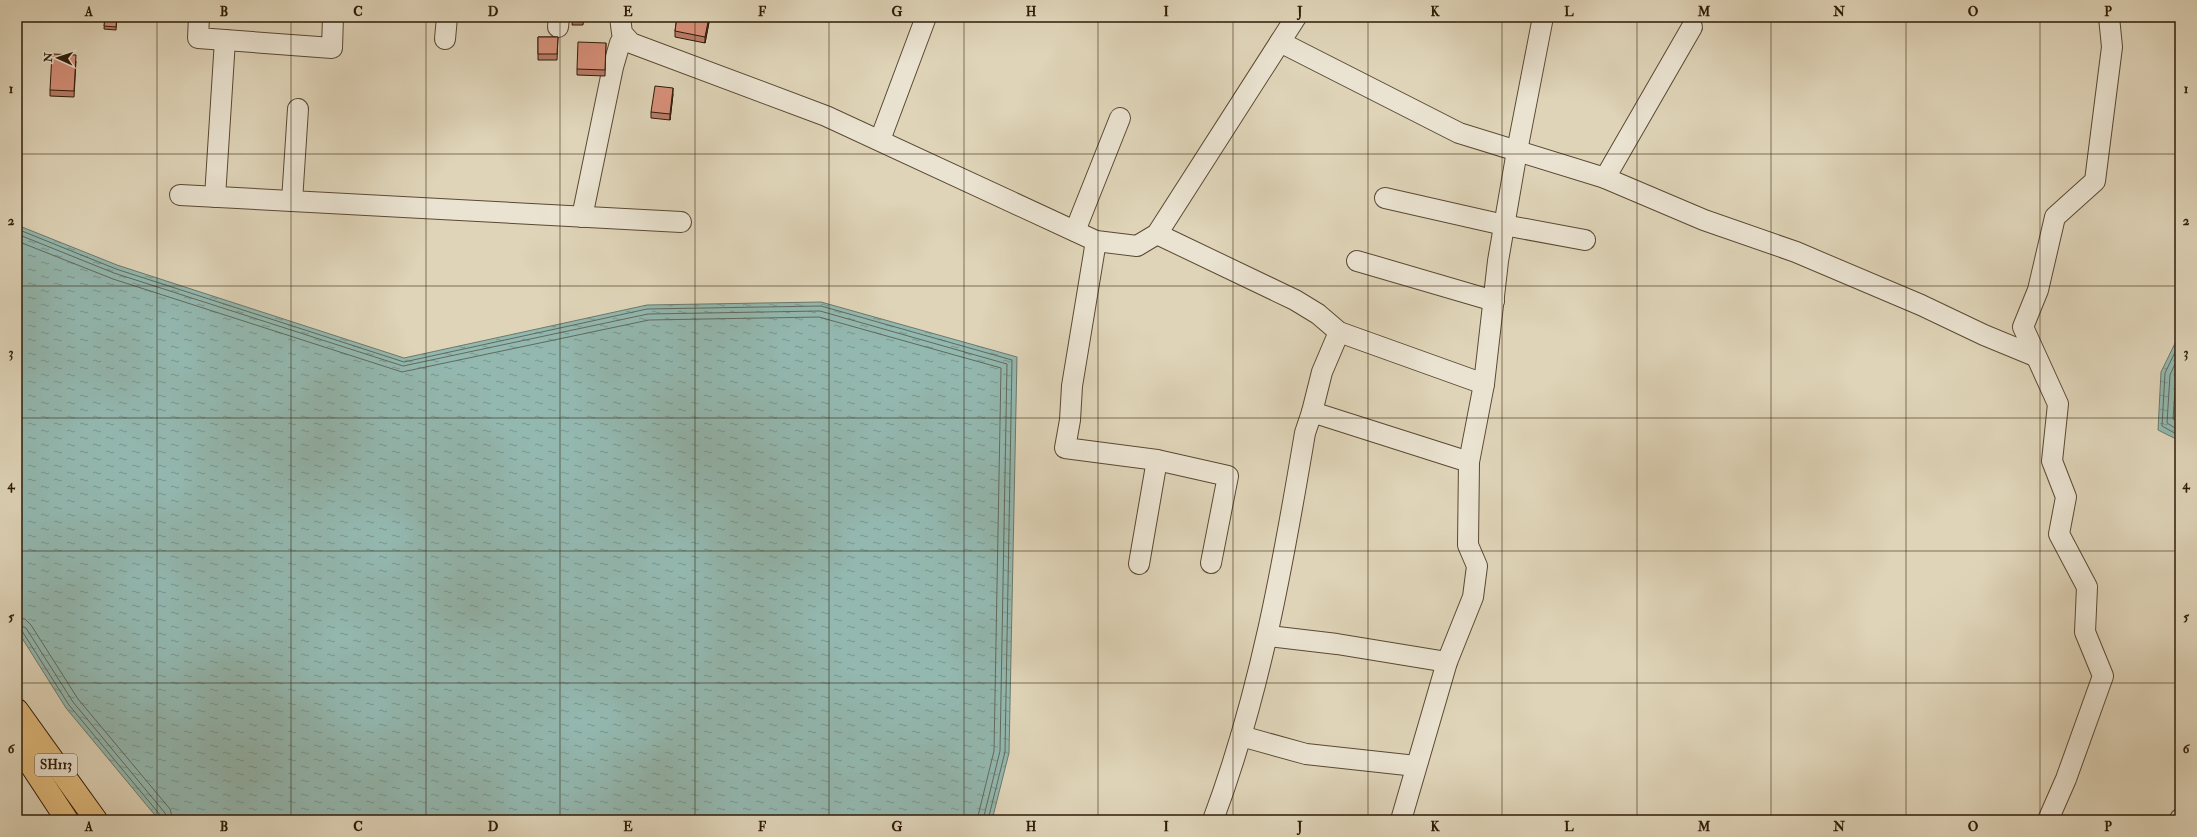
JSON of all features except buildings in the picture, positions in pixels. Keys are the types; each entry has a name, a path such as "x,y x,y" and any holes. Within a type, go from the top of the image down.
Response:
{"main road":[{"name":"SH113","path":"17,710 96,820"},
{"name":"SH113","path":"18,748 67,820"}],"street":[{"path":"199,17 198,38 332,48 333,17"},
{"path":"445,39 447,17"},
{"path":"620,17 620,27 624,37 631,43 826,116 1096,241 1137,246 1157,234 1296,17"},
{"path":"880,140 926,17"},
{"path":"1401,820 1447,662 1473,597 1477,566 1468,544 1469,462 1484,384 1504,225 1543,17"},
{"path":"2048,820 2066,779 2103,676 2085,632 2087,587 2059,534 2066,497 2052,461 2058,404 2035,356 2023,326 2038,290 2055,216 2095,181 2112,47 2109,17"},
{"path":"1605,178 1692,27"},
{"path":"582,217 612,67 620,43 624,37"},
{"path":"215,197 225,40"},
{"path":"1280,42 1459,133 1605,178 1704,220 1796,252 1921,305 1984,336 2035,356"},
{"path":"292,201 298,109"},
{"path":"1074,231 1120,118"},
{"path":"180,195 681,222"},
{"path":"1385,198 1504,225 1585,240"},
{"path":"1157,234 1295,300 1318,314 1339,332 1484,384"},
{"path":"1096,241 1072,386 1070,420 1065,448 1157,460 1228,476 1211,563"},
{"path":"1357,261 1494,301"},
{"path":"1213,820 1232,770 1268,636 1305,433 1322,372 1339,332"},
{"path":"1312,412 1469,462"},
{"path":"1139,564 1157,460"},
{"path":"1268,636 1337,644 1447,662"},
{"path":"1241,736 1306,754 1416,766"}],"water":[{"path":"17,225 117,265 404,358 647,305 821,302 1017,357 1009,753 992,820 159,820 66,708 17,630"},
{"path":"2180,333 2180,441 2158,430 2161,372"}]}
